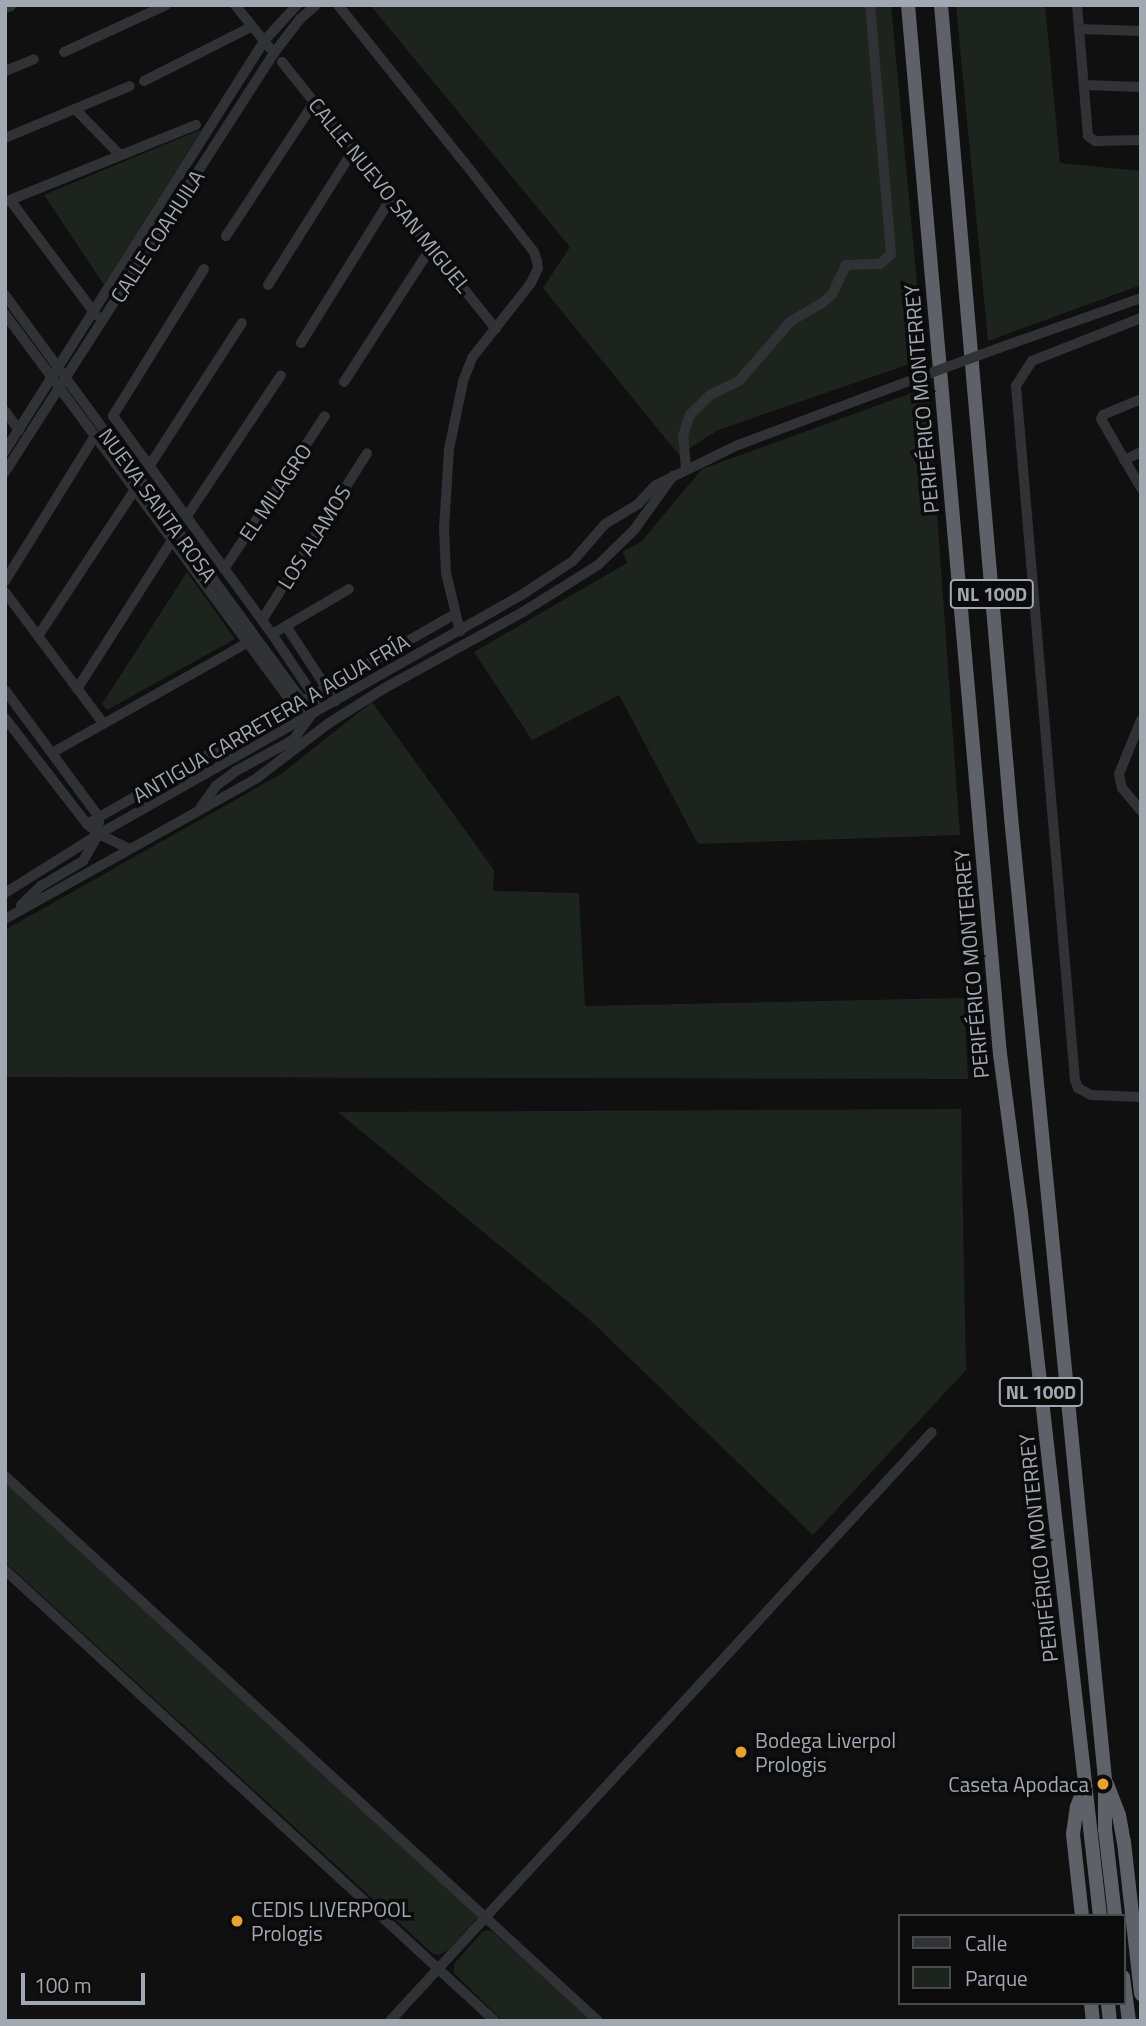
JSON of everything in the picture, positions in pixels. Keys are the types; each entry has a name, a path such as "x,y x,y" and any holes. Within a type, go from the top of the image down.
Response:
{"highway":[{"name":"PERIFÉRICO MONTERREY","path":"908,5 1000,1054 1100,1914"},
{"name":"PERIFÉRICO MONTERREY","path":"941,5 1028,1006 1105,1780 1105,1829 1115,1914"},
{"path":"1105,1780 1122,1827 1141,1994"},
{"path":"1082,1914 1073,1834 1077,1807 1086,1783"},
{"path":"1130,1898 1141,1921"},
{"path":"1125,1992 1129,2021"}],"street":[{"path":"64,52 166,5"},
{"path":"235,5 274,53"},
{"name":"CALLE COAHUILA","path":"5,452 264,41 297,5"},
{"name":"CALLE COAHUILA","path":"5,472 274,53 300,19 316,5"},
{"path":"338,5 534,252 538,268 535,276 467,370 449,449 444,549 460,631"},
{"path":"686,468 682,436 690,415 710,395 738,381 791,321 821,304 832,294 846,265 880,264 891,254 870,5"},
{"path":"1077,5 1087,135 1095,141 1141,140"},
{"path":"5,8 11,6"},
{"path":"144,81 251,27"},
{"path":"1079,29 1141,31"},
{"path":"5,71 34,60"},
{"name":"CALLE NUEVO SAN MIGUEL","path":"282,62 316,101 496,329"},
{"path":"1085,85 1141,87"},
{"path":"5,138 130,86"},
{"path":"226,236 316,101"},
{"path":"76,110 119,154"},
{"path":"101,322 8,201 196,125"},
{"path":"268,285 354,149"},
{"path":"301,343 392,197"},
{"path":"162,203 173,211"},
{"path":"344,382 432,246"},
{"path":"204,269 116,407 115,420 272,634 322,708"},
{"name":"NUEVA SANTA ROSA","path":"5,295 65,376 174,538 308,717"},
{"path":"5,893 99,834 502,606 573,561 606,524 638,504 656,485 686,468 738,445 917,378 1141,298"},
{"name":"NUEVA SANTA ROSA","path":"5,314 134,491 174,538"},
{"path":"1141,318 1031,360 1017,386 1075,1080 1078,1088 1091,1095 1141,1097"},
{"path":"150,465 243,323"},
{"path":"187,516 281,375"},
{"path":"1141,399 1103,415 1102,424 1141,488"},
{"path":"5,411 19,430"},
{"name":"EL MILAGRO","path":"224,569 325,416"},
{"path":"5,581 95,436"},
{"path":"1124,460 1141,452"},
{"name":"LOS ALAMOS","path":"262,621 366,453"},
{"path":"8,917 257,778 290,756 329,723 383,689 523,612 598,565 646,515 674,475"},
{"path":"38,636 134,491"},
{"path":"77,689 174,538"},
{"path":"272,634 349,589"},
{"path":"5,593 103,723"},
{"name":"ANTIGUA CARRETERA A AGUA FRÍA","path":"87,824 455,614"},
{"path":"286,626 335,701"},
{"path":"39,761 250,641"},
{"path":"5,690 54,751 99,817 99,834 83,861 41,886 8,917"},
{"path":"198,811 216,786 236,771 293,740 308,717"},
{"path":"5,718 87,824 99,834 130,849"},
{"path":"1140,727 1119,774 1122,788 1141,811"},
{"path":"390,2021 932,1432"},
{"path":"5,1476 598,2021"},
{"path":"5,1570 495,2021"}],"green space":[{"path":"370,5 891,5 924,359 718,430 679,455 543,288 570,247"},
{"path":"956,5 1045,5 1060,163 1141,171 1141,285 988,341"},
{"path":"202,129 104,285 44,195"},
{"path":"928,387 960,835 698,844 619,695 532,740 474,652 627,563 623,552 642,541 702,469"},
{"path":"187,572 235,639 107,710 102,704"},
{"path":"372,702 494,870 493,891 579,893 585,1006 964,998 968,1079 5,1077 5,930 281,774"},
{"path":"961,1109 966,1370 813,1535 590,1320 338,1112"},
{"path":"5,1479 478,1917 448,1950 439,1955 432,1953 5,1562"},
{"path":"488,1930 591,2021 503,2021 454,1973 454,1964 483,1931"}],"place":[{"name":"Bodega Liverpol Prologis","path":"741,1752"},
{"name":"Caseta Apodaca","path":"1103,1784"},
{"name":"CEDIS LIVERPOOL Prologis","path":"237,1921"}]}
